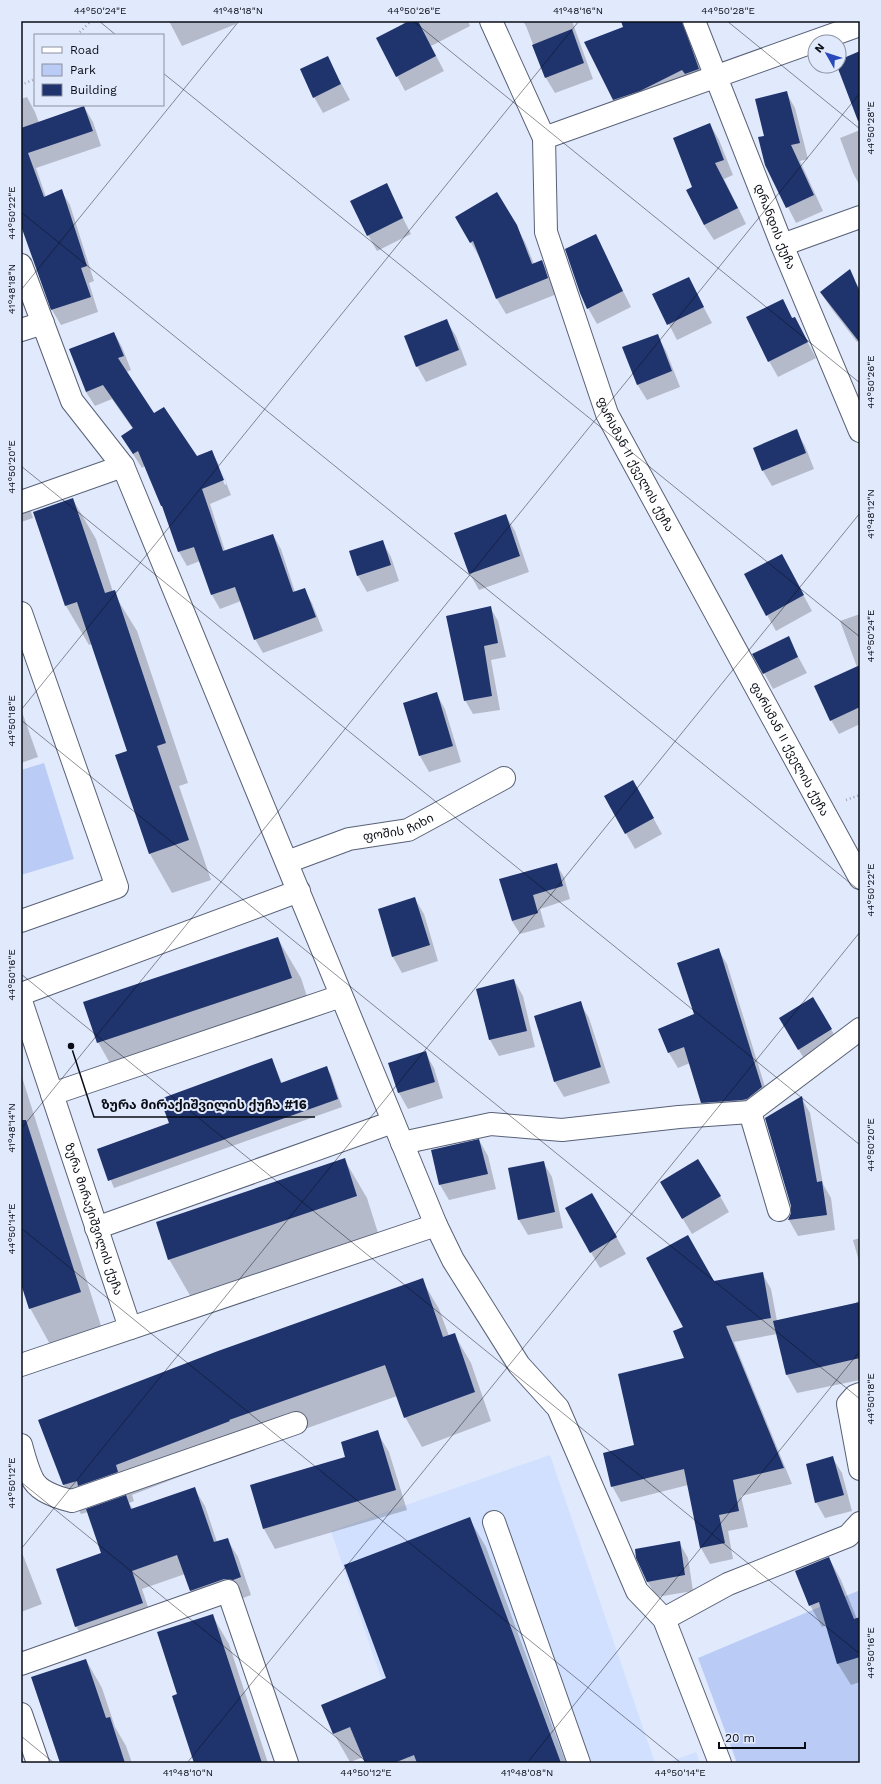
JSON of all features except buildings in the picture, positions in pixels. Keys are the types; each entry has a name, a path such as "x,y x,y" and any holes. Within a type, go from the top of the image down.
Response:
{"street":[{"name":"ფარსმან II ქველის ქუჩა","path":"491,21 544,138 546,232 607,414 860,878"},
{"name":"დრანდის ქუჩა","path":"694,21 718,77 782,245 860,431"},
{"path":"544,138 860,25"},
{"path":"782,245 860,217"},
{"path":"21,265 72,400 123,466 436,1225 453,1260 519,1365 558,1408 637,1591 664,1619 720,1763"},
{"path":"21,330 42,323"},
{"path":"21,502 123,466"},
{"path":"21,613 117,887 21,921"},
{"name":"ფოშის ჩიხი","path":"287,862 349,839 408,830 504,778"},
{"path":"21,994 298,891"},
{"path":"52,1094 341,996"},
{"name":"ზურა მირაქიშვილის ქუჩა","path":"21,1001 130,1328"},
{"path":"402,1143 491,1124 562,1130 679,1117 750,1112 860,1029"},
{"path":"750,1112 779,1210"},
{"path":"96,1228 393,1122"},
{"path":"21,1365 436,1225"},
{"path":"860,1394 855,1396 848,1404 860,1469"},
{"path":"21,1445 32,1480 43,1490 58,1498 72,1501 296,1423"},
{"path":"494,1522 579,1763"},
{"path":"664,1619 728,1584 848,1536 860,1523"},
{"path":"21,1664 228,1591 287,1763"},
{"path":"21,1714 38,1763"}],"path":[{"path":"78,34 91,21"},
{"path":"21,86 34,80"}],"shaded area":[{"path":"550,1455 655,1763 410,1763 331,1531"},
{"path":"696,1752 700,1763 666,1763"}],"green space":[{"path":"44,763 74,859 21,875 21,770"},
{"path":"860,1590 860,1763 737,1763 698,1658"}],"place":[{"name":"ზურა მირაქიშვილის ქუჩა #16","path":"71,1046"}]}
